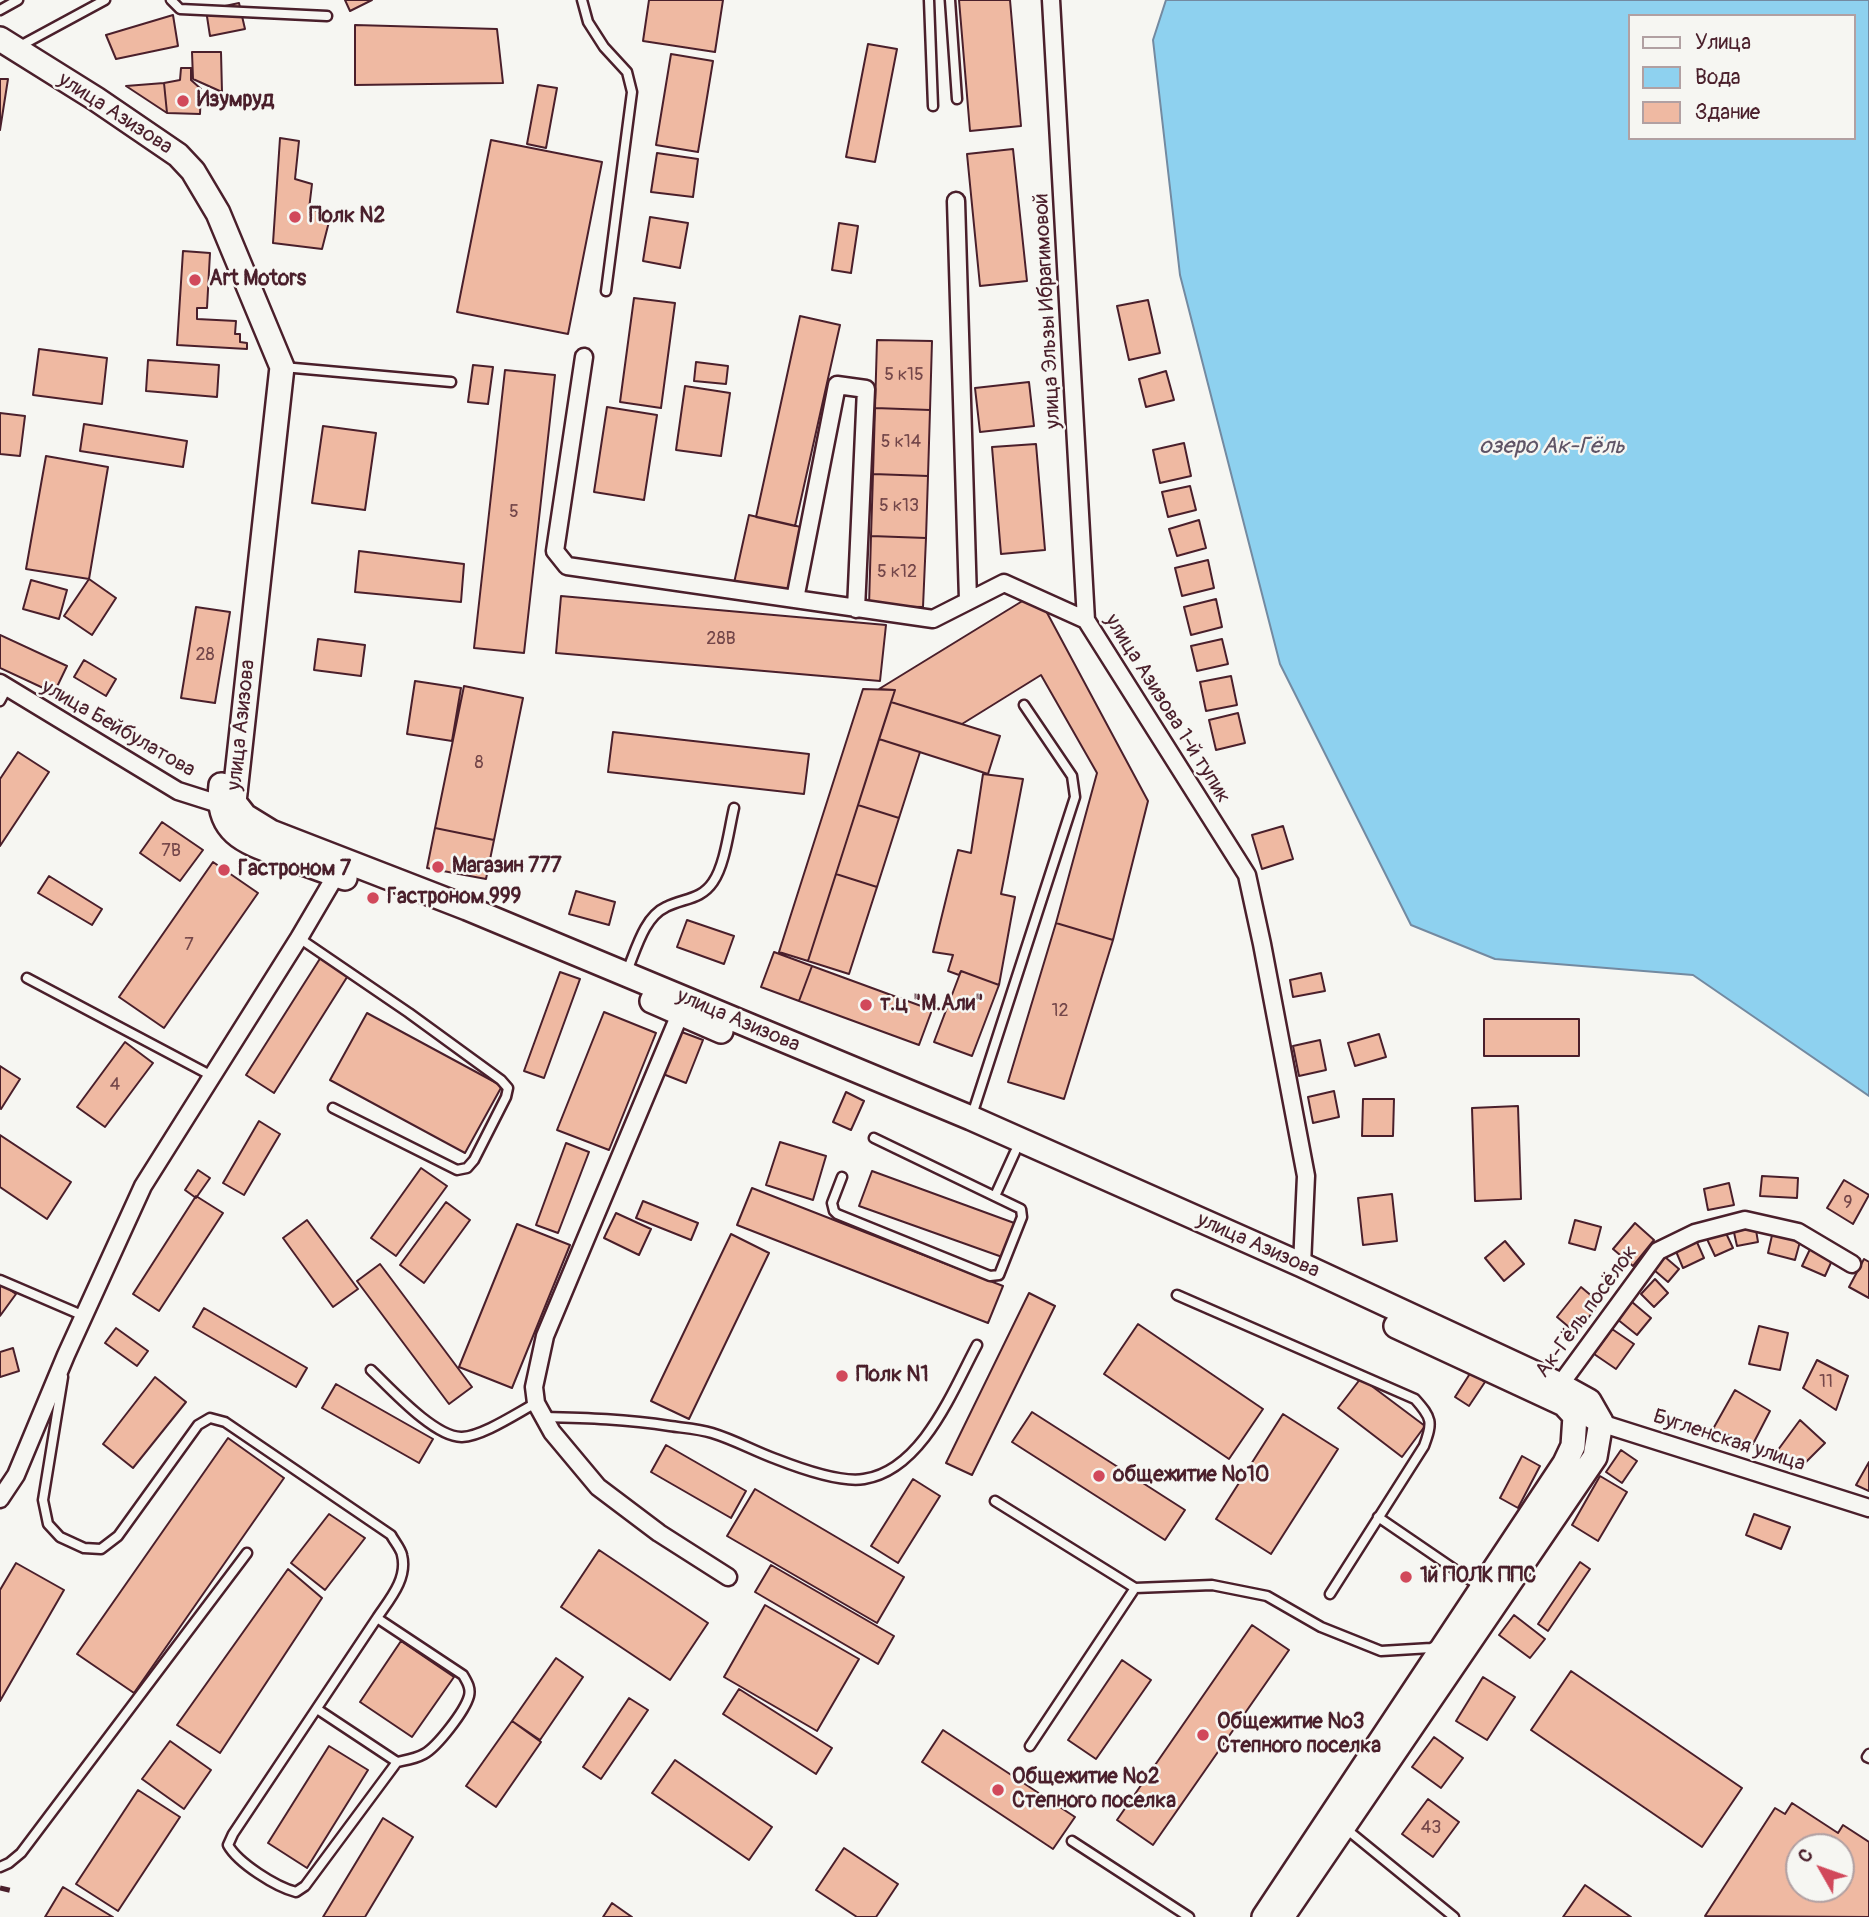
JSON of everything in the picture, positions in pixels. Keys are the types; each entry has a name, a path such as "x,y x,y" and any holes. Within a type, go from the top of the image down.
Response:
{"main road":[{"name":"улица Азизова","path":"5,47 174,167 201,213 275,366 234,802 245,816 271,832 467,908 971,1118 1302,1265 1555,1391 1575,1416"},
{"name":"улица Азизова","path":"275,366 219,804 227,825 243,841 471,924 1015,1153 1301,1282 1555,1391 1589,1401 1601,1422"},
{"path":"1282,1917 1336,1821 1447,1641 1564,1463 1573,1446 1575,1416"},
{"path":"1264,1917 1336,1821 1595,1457 1601,1422"}],"street":[{"name":"улица Эльзы Ибрагимовой","path":"1051,0 1086,620"},
{"path":"956,201 968,600"},
{"name":"улица Азизова 1-й тупик","path":"584,357 555,551 567,566 933,619 1004,583 1086,620 1247,875 1306,1176 1302,1265"},
{"path":"795,599 837,385 866,389 856,609"},
{"name":"улица Бейбулатова","path":"2,691 177,791 219,804"},
{"path":"0,1499 16,1475 66,1355 143,1186 336,875"},
{"path":"680,1014 545,1336 534,1387 540,1410 552,1432 598,1487 659,1533 728,1577"},
{"name":"Ак-Гёль посёлок","path":"1555,1391 1658,1251 1695,1233 1745,1220 1798,1232 1852,1264"},
{"name":"Бугленская улица","path":"1575,1416 1869,1508"}],"lane":[{"path":"0,10 18,0"},
{"path":"5,47 105,0"},
{"path":"171,0 180,9 327,16"},
{"path":"582,0 588,22 604,47 626,72 632,92 606,290"},
{"path":"929,0 933,106"},
{"path":"950,0 957,99"},
{"path":"275,366 451,383"},
{"path":"971,1118 1075,797 1072,776 1024,705"},
{"path":"626,974 648,922 664,907 702,895 715,881 734,808"},
{"path":"299,938 409,1013 501,1080 508,1088 501,1108 474,1160 467,1168 457,1170 333,1108"},
{"path":"27,978 212,1076"},
{"path":"842,1177 832,1203 837,1214 995,1277 1001,1271 1023,1213 1018,1206 874,1138"},
{"path":"995,1196 1015,1153"},
{"path":"0,1280 85,1315"},
{"path":"1177,1295 1415,1399 1428,1413 1431,1427 1427,1436 1330,1594"},
{"path":"371,1370 443,1432 461,1437 540,1410 709,1432 742,1443 776,1459 829,1476 862,1480 888,1472 915,1450 940,1415 977,1345"},
{"path":"66,1355 43,1500 48,1524 60,1537 84,1548 101,1549 118,1536 198,1425 210,1418 225,1422 391,1535 402,1555 402,1573 397,1590 233,1834 228,1845 233,1855 283,1889 296,1892 305,1886 397,1762"},
{"path":"995,1501 1135,1588 1212,1585 1267,1596 1321,1627 1381,1651 1431,1648 1447,1641"},
{"path":"1378,1517 1482,1588"},
{"path":"0,1867 21,1853 247,1553"},
{"path":"1030,1746 1135,1588"},
{"path":"317,1709 397,1762 425,1754 442,1739 468,1699 470,1687 463,1675 377,1618"},
{"path":"1336,1821 1454,1917"},
{"path":"1072,1841 1189,1917"}],"water":[{"name":"озеро Ак-Гёль","path":"1166,0 1869,0 1869,1096 1693,975 1495,959 1411,925 1280,664 1180,275 1153,40"}],"building":[{"path":"345,0 372,0 350,11"},
{"path":"649,0 723,0 715,52 643,41"},
{"path":"959,0 1010,0 1021,126 970,131"},
{"path":"239,3 245,29 210,36 206,10"},
{"path":"173,15 178,46 116,59 106,35"},
{"path":"355,25 497,29 503,83 355,85"},
{"path":"868,44 897,49 875,162 846,157"},
{"path":"192,52 221,52 222,92 193,79"},
{"path":"671,54 713,61 698,152 656,145"},
{"name":"Изумруд","path":"181,68 191,68 191,80 201,89 200,114 167,113 164,83 180,80"},
{"path":"0,79 8,79 0,130"},
{"path":"164,83 167,113 126,86"},
{"path":"538,85 557,88 546,148 527,144"},
{"path":"280,138 299,141 295,179 312,184 309,209 331,214 322,249 273,243"},
{"path":"491,140 602,162 568,334 457,312"},
{"path":"1013,149 1027,281 980,286 967,154"},
{"path":"657,153 698,159 693,197 651,192"},
{"path":"650,217 688,223 680,268 643,261"},
{"path":"839,223 858,226 851,273 832,270"},
{"name":"Art Motors","path":"183,251 210,253 207,308 197,308 197,319 236,321 235,334 240,334 240,342 247,343 247,349 177,345"},
{"path":"634,298 675,303 661,408 620,402"},
{"path":"1148,300 1160,353 1129,360 1117,306"},
{"path":"800,316 840,325 795,526 756,517"},
{"path":"877,340 932,341 930,410 875,408"},
{"path":"39,349 107,358 102,404 33,395"},
{"path":"148,360 219,365 217,397 146,391"},
{"path":"696,362 728,366 726,384 694,381"},
{"path":"473,365 493,367 488,404 468,402"},
{"path":"505,370 555,375 524,653 474,648"},
{"path":"1166,371 1174,400 1146,407 1139,379"},
{"path":"1029,382 1034,426 980,432 975,388"},
{"path":"685,386 730,393 721,456 676,450"},
{"path":"607,407 657,415 644,500 594,492"},
{"path":"875,408 930,410 928,476 873,474"},
{"path":"0,413 25,416 20,456 0,454"},
{"path":"84,424 187,441 183,467 80,451"},
{"path":"323,426 376,433 365,510 312,503"},
{"path":"1184,443 1191,476 1160,483 1153,450"},
{"path":"1036,444 1045,550 1001,554 992,447"},
{"path":"46,456 108,467 89,579 26,569"},
{"path":"873,474 928,476 926,538 871,536"},
{"path":"1190,486 1196,510 1168,517 1162,492"},
{"path":"749,515 805,528 790,595 734,583"},
{"path":"1199,520 1206,548 1177,556 1169,529"},
{"path":"871,536 926,538 923,607 869,606"},
{"path":"359,551 464,564 461,602 355,592"},
{"path":"1208,560 1214,588 1182,596 1175,568"},
{"path":"89,579 116,598 92,635 64,616"},
{"path":"31,580 67,590 59,619 23,609"},
{"path":"561,596 886,625 880,681 556,653"},
{"path":"1216,599 1222,627 1191,635 1184,607"},
{"path":"1024,600 1045,609 1148,801 1113,940 1056,923 1097,773 1041,675 962,724 891,702 895,690 879,689"},
{"path":"196,607 230,612 215,703 181,698"},
{"path":"0,635 67,666 54,693 0,668"},
{"path":"318,639 365,645 361,676 314,670"},
{"path":"1222,639 1228,664 1197,671 1191,646"},
{"path":"84,660 116,679 106,696 74,677"},
{"path":"1231,676 1237,705 1206,711 1200,682"},
{"path":"415,681 461,688 452,741 407,734"},
{"path":"464,686 523,698 494,840 435,828"},
{"path":"863,689 895,690 808,961 779,952"},
{"path":"891,702 1000,736 988,774 879,739"},
{"path":"1238,713 1245,743 1216,750 1209,720"},
{"path":"613,732 809,754 804,794 608,772"},
{"path":"879,739 920,752 899,818 858,805"},
{"path":"18,752 49,772 0,846 0,779"},
{"path":"983,774 1023,779 1001,894 1015,897 999,985 961,971 959,975 948,971 953,955 933,952 958,850 971,853"},
{"path":"858,805 899,818 877,887 836,874"},
{"path":"162,822 203,850 180,881 140,853"},
{"path":"1283,826 1293,859 1262,869 1252,835"},
{"path":"435,828 494,840 486,879 427,868"},
{"path":"213,862 258,893 164,1028 119,997"},
{"path":"836,874 877,887 849,974 808,961"},
{"path":"49,876 102,909 92,925 38,893"},
{"path":"576,891 615,902 609,925 569,914"},
{"path":"687,920 734,936 724,964 677,947"},
{"path":"1056,923 1113,940 1064,1099 1008,1082"},
{"path":"774,952 812,966 799,1001 761,987"},
{"path":"321,957 349,974 274,1093 246,1075"},
{"name":"т.ц \"М.Али\"","path":"812,966 932,1010 919,1045 799,1001"},
{"path":"961,971 999,985 972,1056 934,1042"},
{"path":"560,972 580,979 544,1078 524,1071"},
{"path":"1321,973 1325,991 1293,997 1290,980"},
{"path":"604,1012 656,1033 609,1150 557,1130"},
{"path":"367,1013 502,1086 465,1153 330,1080"},
{"path":"1484,1019 1579,1019 1579,1056 1484,1056"},
{"path":"679,1031 703,1040 686,1083 663,1074"},
{"path":"1379,1034 1386,1057 1355,1066 1348,1043"},
{"path":"1320,1040 1326,1070 1299,1076 1293,1046"},
{"path":"125,1042 153,1063 105,1127 77,1107"},
{"path":"0,1066 20,1079 1,1109 0,1108"},
{"path":"1334,1091 1339,1117 1313,1123 1308,1097"},
{"path":"846,1092 864,1101 851,1130 833,1122"},
{"path":"1363,1099 1394,1099 1393,1136 1362,1136"},
{"path":"1518,1106 1521,1199 1475,1201 1472,1108"},
{"path":"259,1121 280,1134 244,1195 223,1183"},
{"path":"0,1135 71,1182 47,1219 0,1187"},
{"path":"780,1142 826,1156 813,1200 766,1185"},
{"path":"566,1143 589,1152 558,1233 536,1225"},
{"path":"421,1168 447,1186 396,1256 371,1238"},
{"path":"198,1170 210,1178 196,1198 185,1190"},
{"path":"872,1171 1017,1224 1005,1258 859,1206"},
{"path":"1762,1176 1798,1178 1797,1198 1760,1196"},
{"path":"1844,1180 1869,1195 1853,1224 1827,1208"},
{"path":"1729,1183 1734,1205 1708,1210 1704,1189"},
{"path":"752,1188 1003,1286 988,1323 737,1225"},
{"path":"1392,1194 1397,1241 1363,1245 1358,1198"},
{"path":"196,1196 223,1213 159,1311 133,1294"},
{"path":"643,1201 698,1223 691,1240 636,1218"},
{"path":"446,1202 470,1220 424,1283 400,1265"},
{"path":"616,1213 651,1229 639,1255 604,1238"},
{"path":"307,1220 358,1289 333,1307 283,1238"},
{"path":"1575,1220 1601,1227 1595,1250 1569,1243"},
{"path":"1635,1223 1654,1240 1633,1266 1613,1249"},
{"path":"517,1224 570,1245 512,1388 459,1367"},
{"path":"1755,1224 1758,1242 1737,1246 1733,1228"},
{"path":"1724,1229 1733,1248 1715,1256 1706,1237"},
{"path":"1773,1231 1801,1238 1795,1260 1768,1253"},
{"path":"731,1234 769,1253 689,1419 651,1401"},
{"path":"1696,1240 1704,1258 1683,1268 1675,1249"},
{"path":"1505,1241 1524,1264 1504,1281 1485,1258"},
{"path":"1812,1245 1834,1256 1825,1276 1802,1266"},
{"path":"1665,1257 1679,1269 1668,1282 1654,1270"},
{"path":"1864,1259 1869,1262 1869,1298 1849,1287"},
{"path":"380,1264 472,1387 449,1404 357,1281"},
{"path":"1655,1279 1668,1293 1654,1307 1641,1294"},
{"path":"0,1283 16,1294 0,1316"},
{"path":"1581,1287 1600,1303 1576,1333 1557,1317"},
{"path":"1029,1293 1055,1306 972,1475 946,1463"},
{"path":"1632,1302 1651,1318 1637,1335 1617,1319"},
{"path":"204,1308 307,1368 296,1387 193,1327"},
{"path":"1138,1324 1263,1409 1229,1459 1104,1374"},
{"path":"1759,1326 1788,1333 1780,1370 1749,1364"},
{"path":"116,1328 148,1351 137,1366 105,1343"},
{"path":"1612,1329 1634,1344 1616,1369 1594,1354"},
{"path":"13,1348 19,1371 0,1377 0,1352"},
{"path":"1817,1360 1848,1376 1836,1410 1803,1388"},
{"path":"1471,1372 1485,1382 1469,1406 1455,1397"},
{"path":"155,1377 186,1402 133,1468 103,1444"},
{"path":"1361,1378 1425,1426 1402,1457 1338,1408"},
{"path":"336,1384 433,1439 419,1463 322,1408"},
{"path":"1735,1390 1770,1411 1753,1444 1713,1429"},
{"name":"общежитие №10","path":"1032,1412 1185,1510 1165,1540 1012,1442"},
{"path":"1283,1414 1338,1449 1271,1554 1216,1519"},
{"path":"1800,1420 1825,1443 1799,1469 1775,1454"},
{"path":"228,1438 284,1478 134,1693 77,1654"},
{"path":"666,1445 746,1491 731,1518 651,1472"},
{"path":"1621,1450 1637,1461 1622,1483 1606,1472"},
{"path":"1522,1456 1540,1466 1518,1508 1500,1498"},
{"path":"1869,1462 1869,1491 1856,1485"},
{"path":"1600,1476 1627,1492 1598,1541 1572,1525"},
{"path":"913,1479 940,1496 898,1563 871,1546"},
{"path":"755,1489 904,1577 877,1623 727,1536"},
{"path":"329,1514 365,1538 325,1590 291,1563"},
{"path":"1754,1514 1790,1527 1781,1549 1746,1535"},
{"path":"599,1550 708,1623 670,1680 561,1607"},
{"path":"1580,1562 1590,1569 1548,1631 1538,1624"},
{"path":"16,1563 64,1590 0,1701 0,1590"},
{"path":"771,1565 894,1636 878,1664 755,1592"},
{"path":"288,1569 322,1598 220,1753 177,1725"},
{"path":"765,1605 859,1659 817,1731 724,1677"},
{"path":"1514,1615 1545,1639 1530,1658 1499,1635"},
{"name":"Общежитие №3 Степного поселка","path":"1252,1625 1289,1650 1153,1845 1117,1820"},
{"path":"401,1641 454,1677 412,1737 360,1702"},
{"path":"556,1658 583,1677 540,1740 512,1721"},
{"path":"1122,1660 1151,1680 1096,1759 1068,1740"},
{"path":"1571,1671 1742,1788 1702,1847 1531,1730"},
{"path":"1483,1677 1515,1697 1487,1740 1456,1721"},
{"path":"739,1689 832,1748 816,1774 723,1714"},
{"path":"629,1698 648,1710 601,1779 583,1767"},
{"path":"512,1721 541,1742 496,1807 466,1786"},
{"name":"Общежитие №2 Степного поселка","path":"943,1730 1075,1817 1053,1849 922,1762"},
{"path":"1434,1737 1463,1758 1441,1788 1412,1767"},
{"path":"170,1741 211,1770 184,1809 142,1779"},
{"path":"329,1746 368,1770 307,1868 268,1843"},
{"path":"675,1760 772,1827 749,1860 652,1793"},
{"path":"138,1790 180,1817 118,1911 76,1884"},
{"path":"1428,1799 1459,1822 1433,1857 1402,1834"},
{"path":"1792,1803 1838,1833 1843,1825 1869,1842 1869,1917 1705,1916 1775,1808 1785,1814"},
{"path":"383,1818 413,1837 365,1917 323,1917"},
{"path":"844,1848 898,1884 876,1917 857,1917 816,1890"},
{"path":"1585,1885 1631,1917 1563,1917"},
{"path":"63,1887 113,1917 45,1917"},
{"path":"612,1903 632,1917 603,1917"}],"railway":[{"path":"0,1888 13,1891"}],"place":[{"name":"Изумруд","path":"183,101"},
{"name":"Полк N2","path":"295,217"},
{"name":"Art Motors","path":"195,280"},
{"name":"Магазин 777","path":"438,867"},
{"name":"Гастроном 7","path":"224,870"},
{"name":"Гастроном 999","path":"373,898"},
{"name":"т.ц \"М.Али\"","path":"866,1005"},
{"name":"Полк N1","path":"842,1376"},
{"name":"общежитие №10","path":"1099,1476"},
{"name":"1й ПОЛК ППС","path":"1406,1577"},
{"name":"Общежитие №3 Степного поселка","path":"1203,1735"},
{"name":"Общежитие №2 Степного поселка","path":"998,1790"}]}
